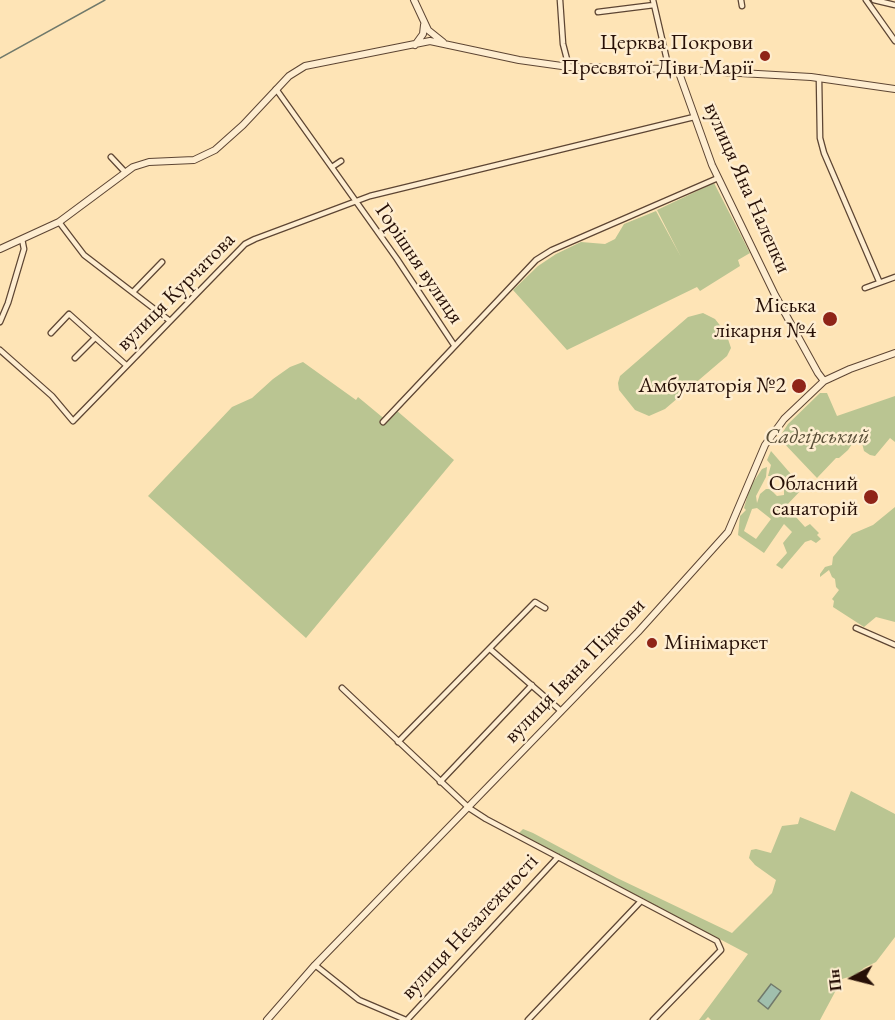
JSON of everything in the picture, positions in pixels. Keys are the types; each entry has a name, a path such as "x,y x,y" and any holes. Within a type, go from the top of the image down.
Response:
{"street":[{"path":"414,0 431,34 446,44"},
{"path":"560,0 563,44 569,67"},
{"path":"866,0 895,41"},
{"path":"874,0 895,6"},
{"path":"598,12 654,3 669,69"},
{"path":"414,45 423,34 424,21"},
{"path":"0,249 59,222 125,172 141,164 194,160 205,156 243,125 289,76 305,66 430,41 519,60 569,67 669,69 819,78 895,89"},
{"name":"вулиця Яна Налепки","path":"678,70 718,178 775,295 824,381"},
{"path":"819,78 820,138 824,153 879,281"},
{"name":"Горішня вулиця","path":"276,89 454,345"},
{"name":"вулиця Курчатова","path":"0,351 52,396 73,422 245,244 255,239 356,201 694,117"},
{"path":"111,157 125,172"},
{"path":"332,167 341,161"},
{"path":"383,422 536,260 552,250 718,178"},
{"path":"59,222 84,255 170,321"},
{"path":"0,322 24,249 22,239"},
{"path":"133,292 162,262"},
{"path":"865,288 895,277"},
{"path":"51,333 69,314 126,365"},
{"path":"75,358 95,338"},
{"name":"вулиця Івана Підкови","path":"267,1020 315,965 638,632 729,532 765,445 784,419 824,381 843,371 895,353"},
{"path":"398,742 536,602 545,608"},
{"path":"856,628 895,645"},
{"path":"490,649 561,711"},
{"path":"440,782 532,685"},
{"path":"342,688 469,808 717,941 721,950 653,1020"},
{"name":"вулиця Незалежності","path":"406,1020 558,857"},
{"path":"528,1020 641,901"},
{"path":"315,965 359,1000 406,1020"}],"green space":[{"path":"714,183 750,253 738,260 740,266 700,291 697,287 567,350 513,290 538,266 556,254 581,242 605,244 615,239 624,224 656,211 681,257 657,210"},
{"path":"703,313 715,319 726,333 731,348 727,356 665,409 649,416 635,410 619,390 620,376 688,317"},
{"path":"303,362 356,400 358,397 387,421 396,410 454,460 306,638 148,496 232,407 252,398 290,367"},
{"name":"Садгірський","path":"820,393 827,393 837,416 895,396 895,442 890,438 875,456 864,451 862,443 854,441 848,450 836,458 817,478 779,438 788,424"},
{"path":"771,451 803,488 786,506 805,527 810,524 819,533 817,535 821,539 816,543 811,540 805,542 782,569 776,565 787,553 783,543 792,532 784,524 764,553 738,535 740,516 746,510 744,508 750,487 762,469 767,467 766,477 756,496 757,503 760,494 766,489 770,489 777,496 784,495 784,476 768,476 771,465 767,460","holes":["757,508 771,519 756,539 744,531 752,509"]},
{"name":"Садгірський","path":"895,507 895,622 876,617 864,627 833,607 832,599 839,590 835,579 829,570 820,577 820,574 825,567 832,565 833,557 852,534 873,525"},
{"path":"851,791 895,814 895,937 876,962 855,975 842,979 820,1020 711,1020 708,1017 705,1020 699,1020 748,954 519,833 523,829 533,833 617,878 732,933 772,893 776,880 749,858 751,850 771,853 782,826 798,824 800,817 835,831"}],"shaded area":[{"path":"771,984 781,991 768,1009 758,1001"}],"waterway":[{"path":"0,58 105,0"}],"place":[{"name":"Церква Покрови Пресвятої Діви Марії","path":"765,56"},
{"name":"Міська лікарня №4","path":"830,319"},
{"name":"Амбулаторія №2","path":"799,386"},
{"name":"Обласний санаторій","path":"871,497"},
{"name":"Мінімаркет","path":"652,643"}]}
